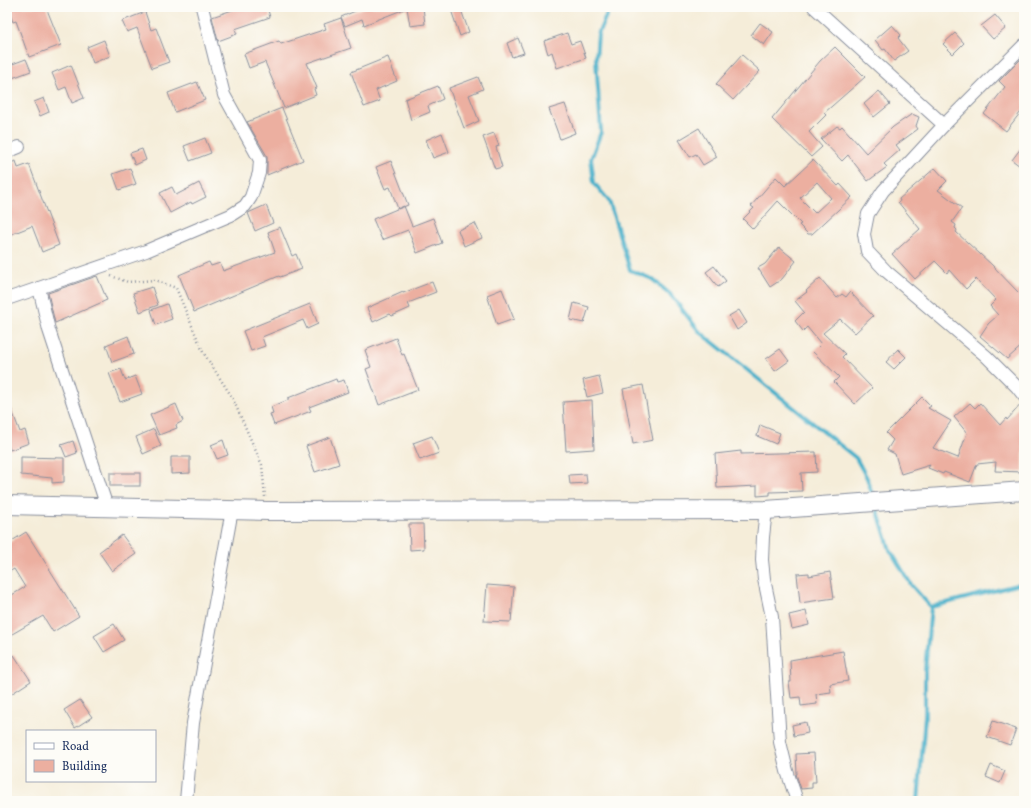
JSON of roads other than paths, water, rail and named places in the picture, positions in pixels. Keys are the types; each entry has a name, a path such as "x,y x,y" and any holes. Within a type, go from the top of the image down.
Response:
{"street":[{"path":"7,299 146,251 231,215 245,206 252,197 259,173 260,160 224,95 202,7"},
{"path":"814,7 944,125"},
{"path":"1024,46 944,125 883,191 868,214 864,234 867,251 886,271 986,356 1024,396"},
{"path":"7,152 19,147"},
{"path":"39,288 49,330 108,507"},
{"path":"7,505 267,511 766,510 1024,492"},
{"path":"186,801 193,723 232,510"},
{"path":"766,510 762,560 773,623 780,742 787,771 797,801"}],"waterway":[{"path":"610,7 598,34 596,59 601,132 591,159 594,183 609,201 630,270 652,279 670,294 699,331 856,458 867,478 873,497"},
{"path":"876,506 890,550 912,586 931,607"},
{"path":"918,801 925,716 925,670 931,607 1024,583"}]}
